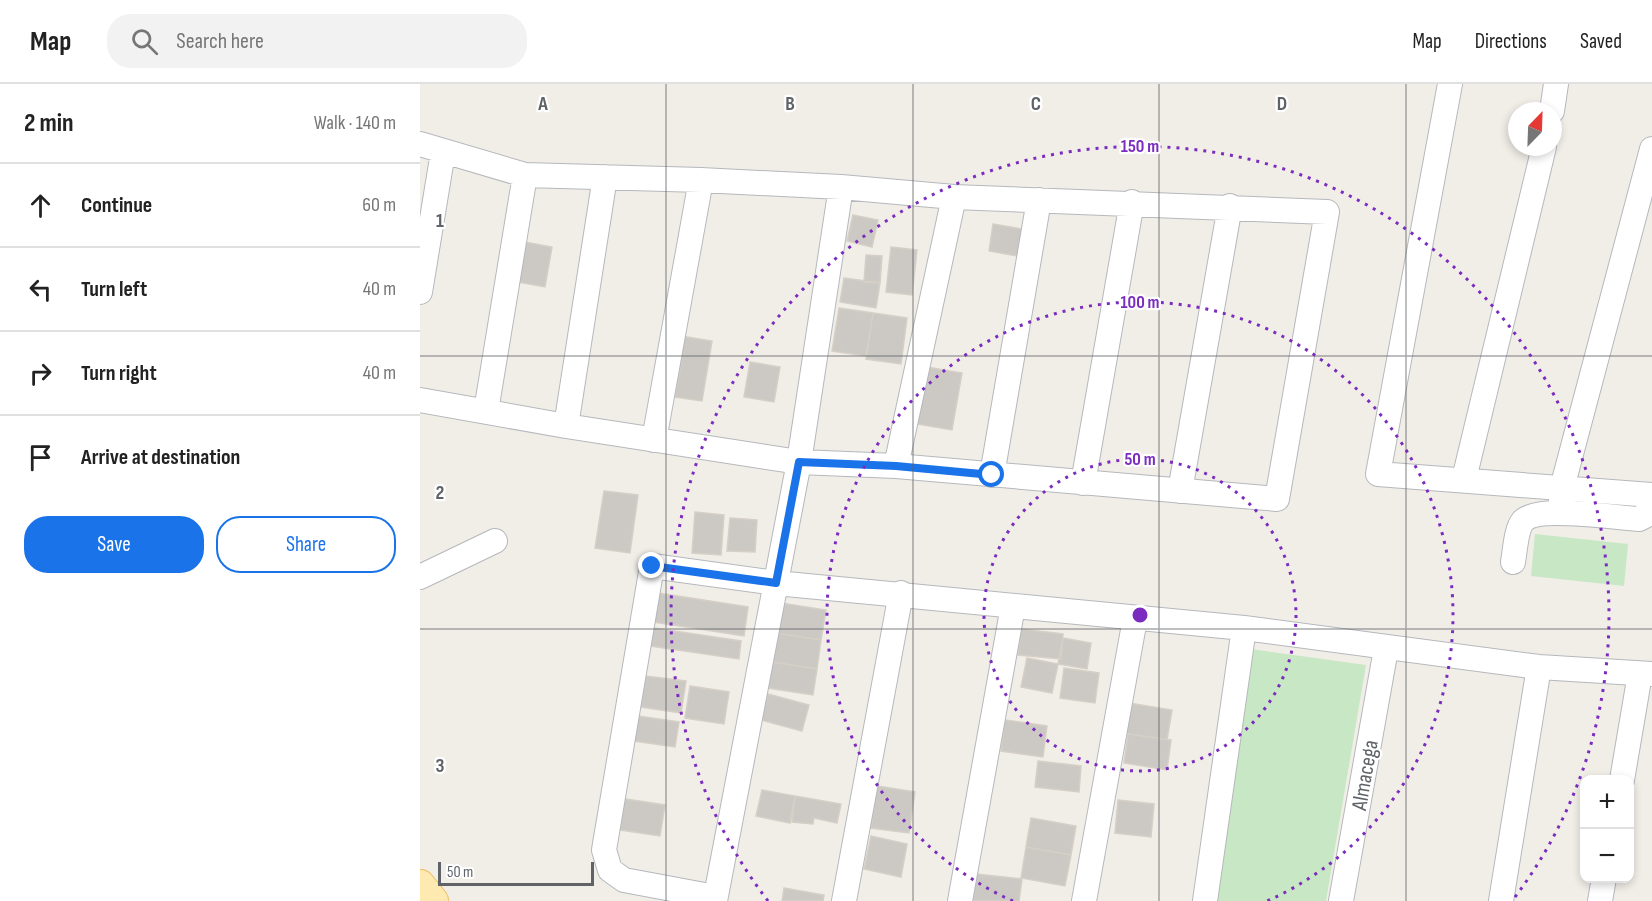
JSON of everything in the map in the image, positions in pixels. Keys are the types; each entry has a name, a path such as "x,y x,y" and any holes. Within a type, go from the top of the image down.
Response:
{"main road":[{"path":"420,885 433,901"}],"street":[{"path":"1450,84 1378,474 1652,495"},
{"path":"1553,102 1556,84"},
{"path":"420,144 525,175 701,180 841,187 954,197 1132,202 1327,212 1277,499 896,466 799,462 566,426 420,400"},
{"path":"1560,513 1562,488 1652,149"},
{"path":"420,292 443,152"},
{"path":"1464,479 1542,156"},
{"path":"486,411 525,175"},
{"path":"566,426 605,177"},
{"path":"654,440 701,180"},
{"path":"841,187 799,462 776,583 715,899 624,879 610,870 604,850 652,566 776,583 901,593 1135,619 1244,628 1539,668 1646,674 1623,775"},
{"path":"896,466 954,197"},
{"path":"992,475 1039,200"},
{"path":"1083,483 1132,202"},
{"path":"1180,490 1230,206"},
{"path":"1513,562 1521,523 1528,516 1560,513 1639,519 1646,516 1652,501"},
{"path":"420,577 495,542"},
{"path":"844,901 901,593"},
{"path":"960,901 1013,606"},
{"path":"1084,901 1135,619"},
{"path":"1205,901 1244,628"},
{"name":"Almacega","path":"1341,901 1386,649"},
{"path":"1501,901 1539,668"},
{"path":"1600,901 1603,883"}],"green space":[{"path":"1535,534 1628,544 1624,586 1531,576"},
{"path":"1251,649 1366,665 1326,901 1217,901"}],"building":[{"path":"853,215 878,220 872,247 847,241"},
{"path":"993,224 1022,229 1017,256 989,251"},
{"path":"519,241 552,247 545,287 512,281"},
{"path":"891,247 917,250 912,295 886,292"},
{"path":"866,255 882,256 880,283 864,282"},
{"path":"844,278 880,283 876,308 840,302"},
{"path":"839,308 873,313 866,356 832,351"},
{"path":"873,313 907,318 901,364 866,359"},
{"path":"681,336 712,341 702,401 675,397 682,358 676,356"},
{"path":"750,362 780,367 774,402 744,397"},
{"path":"927,367 962,373 952,430 917,424"},
{"path":"604,491 638,495 630,553 595,548"},
{"path":"695,512 724,515 721,555 692,553"},
{"path":"730,518 757,520 755,552 727,551"},
{"path":"658,593 748,607 744,636 654,622"},
{"path":"781,603 826,610 821,640 776,633"},
{"path":"647,627 741,641 739,659 644,645"},
{"path":"1021,629 1063,634 1061,659 1018,655"},
{"path":"776,633 821,640 817,669 772,662"},
{"path":"1063,638 1091,643 1087,669 1058,664"},
{"path":"1027,658 1058,664 1052,693 1021,687"},
{"path":"772,662 817,669 813,695 768,688"},
{"path":"1064,668 1099,673 1095,703 1060,698"},
{"path":"645,676 686,681 681,713 641,707"},
{"path":"690,686 729,692 724,724 685,718"},
{"path":"768,694 809,705 802,731 761,720"},
{"path":"1129,703 1172,710 1167,740 1124,733"},
{"path":"631,715 679,722 675,747 627,740"},
{"path":"1005,720 1047,726 1043,757 1001,751"},
{"path":"1128,734 1171,740 1167,770 1124,763"},
{"path":"1038,761 1081,766 1079,792 1035,787"},
{"path":"877,786 915,792 909,833 871,828"},
{"path":"762,790 795,796 790,823 756,816"},
{"path":"795,796 841,804 837,823 814,818 813,824 792,822"},
{"path":"619,798 665,805 660,836 614,829"},
{"path":"1118,800 1154,804 1151,837 1115,833"},
{"path":"1031,818 1076,826 1071,855 1026,847"},
{"path":"871,836 907,844 901,877 864,869"},
{"path":"1026,847 1071,855 1065,886 1021,878"},
{"path":"976,874 1022,879 1019,901 973,901"},
{"path":"784,888 824,895 823,901 782,901"}],"route":[{"path":"652,566 776,583 799,462 896,466 992,475"}]}
